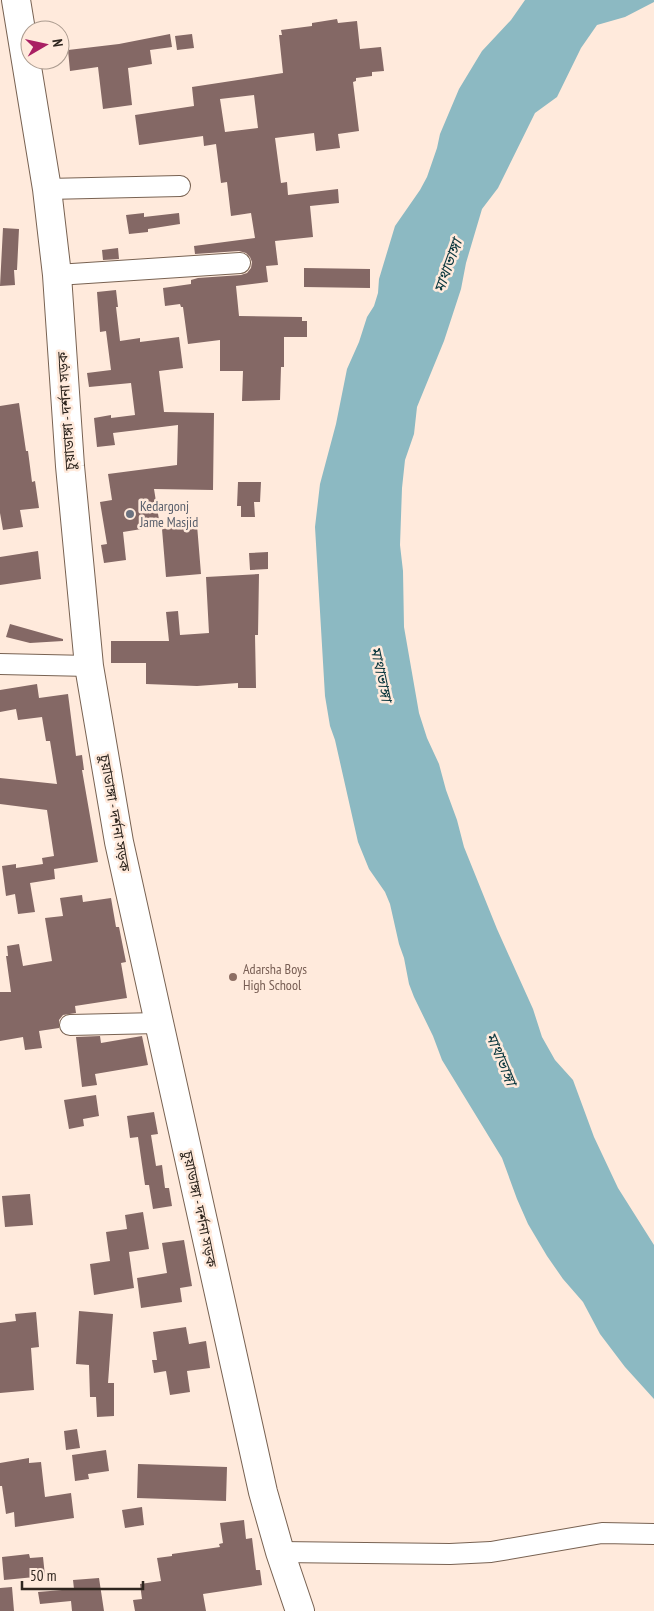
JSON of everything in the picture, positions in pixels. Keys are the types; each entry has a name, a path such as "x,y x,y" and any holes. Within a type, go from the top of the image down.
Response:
{"main road":[{"name":"চুয়াডাঙ্গা - দর্শনা সড়ক","path":"16,0 47,189 57,275 70,466 89,666 119,842 264,1492 280,1552 300,1611"}],"street":[{"path":"47,189 180,186"},
{"path":"57,275 240,264"},
{"path":"0,664 89,666"},
{"path":"70,1025 158,1023"},
{"path":"280,1552 450,1554 491,1552 602,1533 654,1534"}],"water":[{"name":"মাথাভাঙ্গা","path":"525,0 654,0 654,2 625,17 597,25 581,48 557,97 535,113 498,188 482,209 466,263 461,289 444,341 417,407 414,434 405,460 400,545 403,571 404,627 419,713 427,738 439,764 464,847 497,929 533,1009 542,1037 555,1060 573,1080 594,1137 618,1188 654,1245 654,1399 625,1367 600,1334 583,1302 563,1279 547,1256 528,1224 502,1158 442,1060 409,984 390,904 385,892 369,869 358,842 335,740 330,726 325,696 315,527 320,484 336,424 347,369 359,342 367,317 374,306 378,293 379,279 395,226 427,177 440,134 459,89 482,51 511,20"}],"building":[{"path":"337,19 338,23 357,21 360,49 381,47 384,71 372,72 372,76 356,78 356,81 353,82 359,131 338,134 340,148 316,151 314,133 275,138 281,183 287,182 288,195 338,189 339,203 310,206 313,237 275,241 278,265 266,266 268,282 236,286 239,316 302,317 302,321 307,321 307,337 284,337 284,367 281,367 280,400 242,401 243,371 220,371 220,340 188,344 183,307 180,304 165,306 163,288 191,284 191,280 198,278 247,273 251,268 252,262 246,253 239,251 195,254 194,246 255,238 251,213 231,216 227,182 221,183 216,144 204,146 203,136 139,145 135,115 194,106 192,87 283,73 279,35 282,35 281,30 312,26 312,23","holes":["254,95 258,128 225,132 220,99"]},
{"path":"170,34 172,47 150,50 152,64 128,68 132,105 103,109 98,67 70,71 70,50 119,44"},
{"path":"192,34 194,48 177,50 175,36"},
{"path":"144,213 144,217 179,213 180,224 148,229 148,232 129,234 126,215"},
{"path":"3,228 19,229 17,270 14,270 15,285 0,286"},
{"path":"118,248 119,259 103,260 102,250"},
{"path":"304,268 370,269 370,288 304,287"},
{"path":"116,290 120,341 140,338 140,342 179,337 183,368 159,371 164,412 214,413 213,490 154,489 160,526 123,532 126,560 104,563 101,545 107,544 100,502 112,500 108,474 177,465 178,425 113,433 115,445 97,447 94,418 111,415 111,418 135,415 131,383 89,387 87,373 111,370 106,331 100,332 97,292"},
{"path":"19,403 26,451 28,451 32,482 35,481 39,508 20,510 23,527 3,530 0,513 0,406"},
{"path":"238,482 261,482 260,502 254,502 255,517 241,517 241,506 237,506"},
{"path":"197,525 201,574 166,577 162,529"},
{"path":"38,551 41,579 0,585 0,557"},
{"path":"268,552 268,569 250,570 249,553"},
{"path":"259,574 258,635 255,635 256,688 238,688 238,683 197,686 146,684 146,663 111,663 111,641 169,641 166,612 178,611 180,635 209,633 206,577"},
{"path":"10,624 63,639 63,641 30,643 6,637"},
{"path":"37,684 39,698 68,694 76,756 82,755 84,770 82,770 98,862 54,869 55,879 30,883 35,912 18,914 15,894 6,896 2,866 16,864 16,868 43,864 42,858 54,856 47,810 0,804 0,778 57,784 50,741 46,741 42,717 18,720 16,709 0,712 0,690"},
{"path":"82,895 83,902 111,898 116,927 119,927 126,962 121,963 127,998 75,1006 76,1013 63,1015 59,1020 59,1028 39,1031 42,1048 25,1050 23,1037 0,1041 0,992 11,992 6,956 8,956 7,946 19,944 23,966 52,961 45,918 63,916 60,898"},
{"path":"100,1036 101,1043 142,1036 148,1065 95,1074 97,1085 82,1087 76,1037"},
{"path":"96,1095 99,1116 83,1119 84,1126 69,1129 64,1100"},
{"path":"154,1112 158,1134 151,1135 156,1166 162,1165 165,1188 169,1188 172,1206 153,1209 149,1185 145,1185 138,1137 130,1138 127,1116"},
{"path":"30,1194 33,1225 5,1227 2,1196"},
{"path":"143,1212 149,1249 129,1252 134,1288 94,1295 90,1264 110,1261 106,1232 127,1229 125,1215"},
{"path":"184,1240 192,1286 180,1288 182,1302 141,1308 137,1278 167,1273 162,1243"},
{"path":"79,1311 113,1314 108,1383 114,1383 114,1416 97,1417 96,1397 90,1397 89,1365 76,1364"},
{"path":"36,1312 39,1347 31,1348 34,1390 0,1393 0,1323 16,1321 15,1314"},
{"path":"186,1327 189,1344 206,1341 210,1368 187,1371 190,1392 170,1395 166,1371 154,1373 152,1360 157,1360 153,1332"},
{"path":"77,1429 80,1448 66,1450 64,1431"},
{"path":"106,1450 109,1471 88,1474 89,1479 75,1481 72,1455"},
{"path":"29,1458 29,1463 41,1462 45,1497 71,1493 74,1518 15,1527 14,1512 6,1514 2,1486 0,1486 0,1463"},
{"path":"138,1464 227,1467 226,1501 137,1498"},
{"path":"142,1507 144,1525 125,1528 122,1510"},
{"path":"244,1520 246,1539 252,1538 256,1570 260,1570 262,1585 203,1594 206,1611 135,1611 133,1600 142,1599 140,1584 161,1581 157,1558 220,1547 219,1544 223,1543 220,1523"},
{"path":"29,1554 30,1558 43,1557 45,1576 4,1580 2,1557"},
{"path":"99,1578 104,1611 72,1611 71,1601 40,1604 38,1592 74,1589 73,1580"},
{"path":"12,1587 14,1611 0,1611 0,1588"}],"place":[{"name":"Kedargonj Jame Masjid","path":"130,514"},
{"name":"Adarsha Boys High School","path":"233,977"}]}
